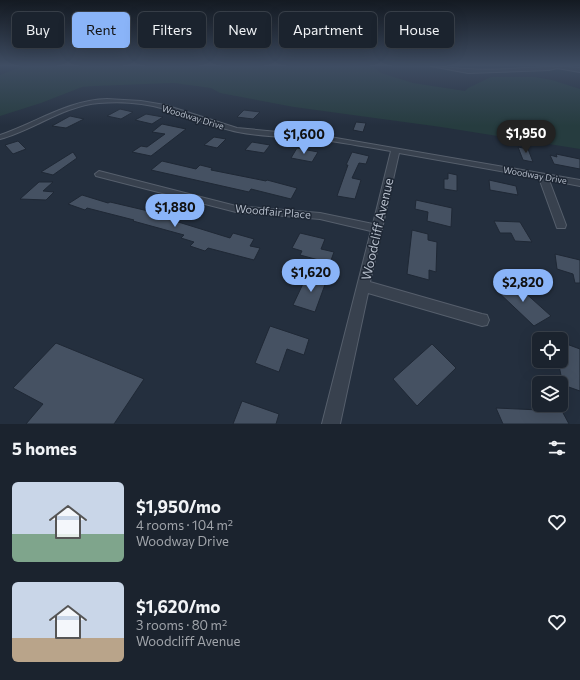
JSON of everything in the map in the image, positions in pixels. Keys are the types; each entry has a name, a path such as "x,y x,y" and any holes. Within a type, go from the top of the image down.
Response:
{"street":[{"name":"Woodway Drive","path":"0,137 44,120 69,108 97,101 128,101 165,108 208,123 237,130 328,139 580,183"},
{"name":"Woodcliff Avenue","path":"331,424 395,151"},
{"name":"Woodfair Place","path":"99,174 236,209 320,216 377,229"},
{"path":"543,176 561,225"},
{"path":"364,286 482,320"}],"green space":[{"path":"0,86 100,86 82,87 41,103 0,116"},
{"path":"195,86 431,86 465,91 473,86 570,86 580,89 580,149 441,127 294,107 220,93 211,88"}],"building":[{"path":"120,109 133,112 121,119 107,116"},
{"path":"244,110 260,112 253,119 237,117"},
{"path":"146,114 163,117 152,124 135,120"},
{"path":"70,116 84,119 66,128 52,126"},
{"path":"356,122 366,123 363,132 353,130"},
{"path":"162,124 186,129 151,156 132,152 141,146 147,147 165,134 152,132"},
{"path":"214,137 226,139 217,148 204,145"},
{"path":"18,141 26,149 13,154 5,145"},
{"path":"252,142 270,145 264,153 245,150"},
{"path":"518,147 528,149 533,162 523,160"},
{"path":"297,148 318,152 312,162 291,158"},
{"path":"73,152 77,158 53,175 41,172"},
{"path":"352,152 369,156 366,164 359,163 352,178 361,180 355,199 337,196 348,165 346,165"},
{"path":"556,154 580,159 580,169 554,164 550,155 557,157"},
{"path":"162,161 196,169 200,165 212,168 211,170 267,180 297,188 291,199 251,189 249,192 151,170"},
{"path":"448,173 457,175 457,191 444,189 444,179 448,179"},
{"path":"489,180 516,186 518,195 490,190"},
{"path":"39,182 53,182 43,191 54,192 46,200 20,199"},
{"path":"82,195 108,203 110,202 178,218 175,221 230,238 233,233 254,239 250,246 260,248 254,260 208,248 205,251 190,246 194,242 181,238 184,235 133,221 134,220 87,208 85,210 68,204"},
{"path":"416,200 452,208 451,227 427,221 428,212 415,209"},
{"path":"494,221 520,222 532,242 515,241 511,233 500,233"},
{"path":"412,230 428,234 428,240 437,242 436,272 429,270 429,280 407,274"},
{"path":"300,233 325,239 321,249 334,252 330,263 300,255 302,251 292,248"},
{"path":"555,254 580,260 580,283 575,283 573,274 557,269"},
{"path":"308,273 327,279 315,312 293,305"},
{"path":"512,281 551,316 534,326 495,289"},
{"path":"270,326 309,339 304,355 287,349 279,372 255,363"},
{"path":"56,343 144,379 114,424 26,424 43,404 13,388"},
{"path":"432,344 456,368 417,406 393,379"},
{"path":"568,345 580,349 580,391 568,387 568,376 561,376 559,368 568,368"},
{"path":"242,401 279,414 276,424 233,424"},
{"path":"496,408 532,410 532,412 563,412 569,424 503,424"}]}
